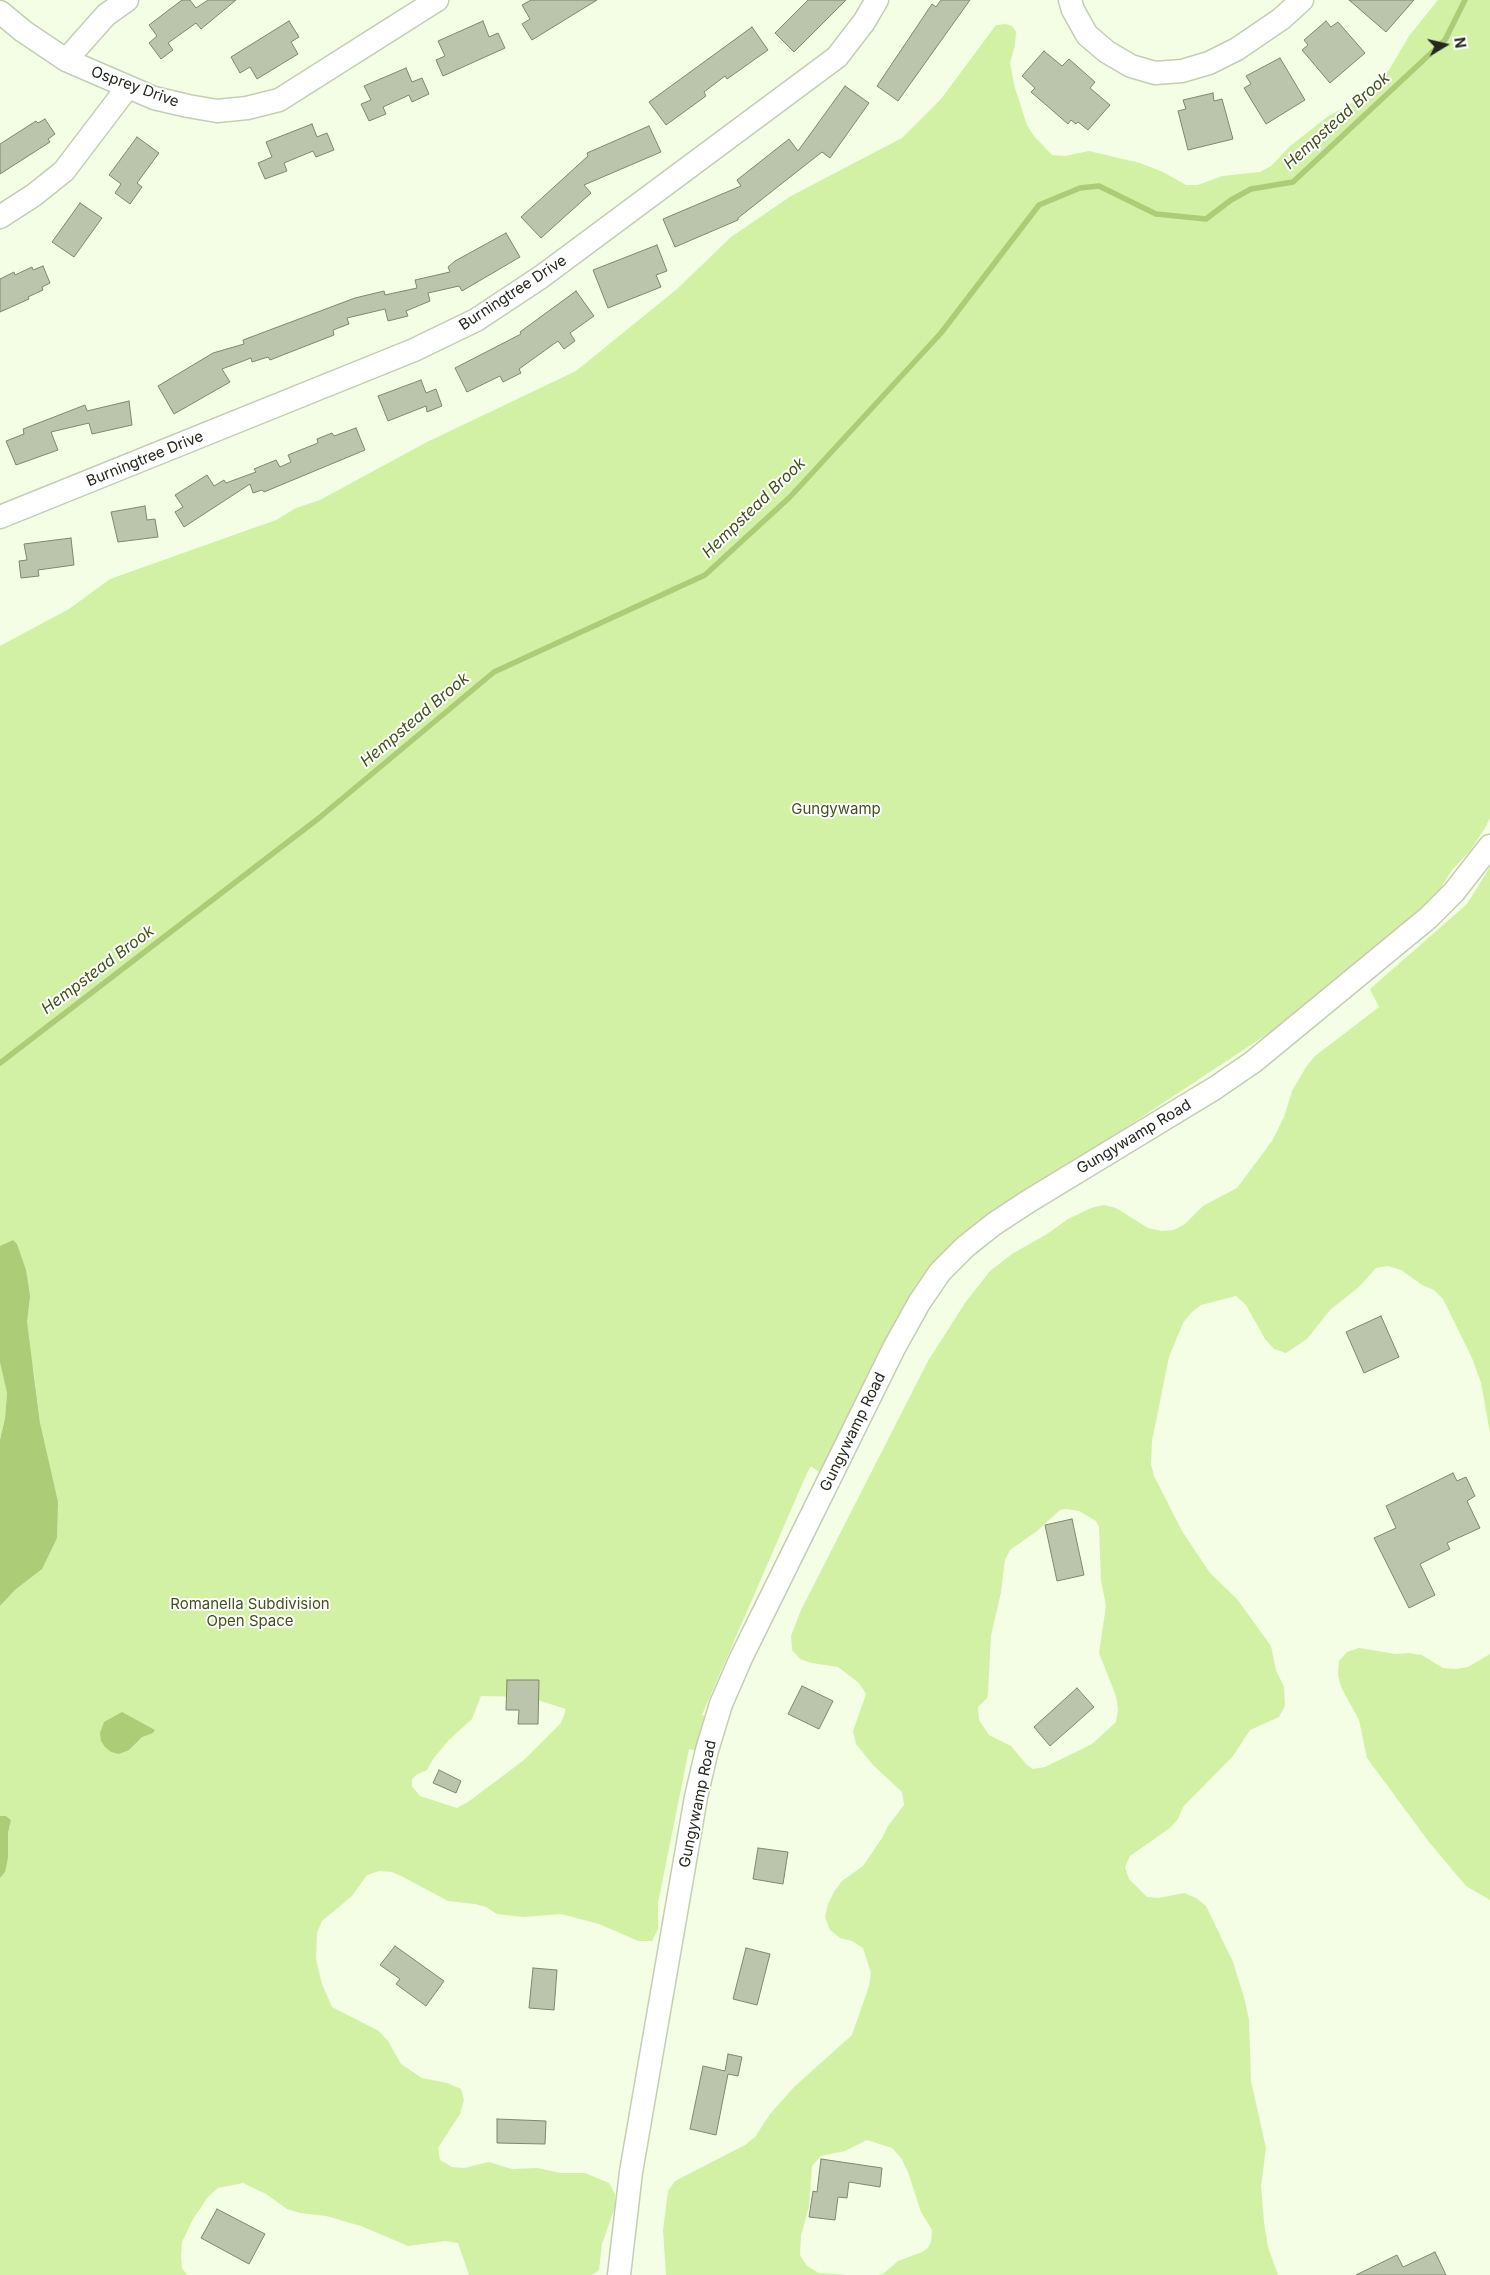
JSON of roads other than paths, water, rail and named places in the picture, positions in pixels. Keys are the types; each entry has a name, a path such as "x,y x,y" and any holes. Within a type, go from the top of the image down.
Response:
{"street":[{"path":"66,60 106,16 127,0"},
{"name":"Osprey Drive","path":"0,12 23,31 66,60 127,88 163,100 217,111 247,108 279,100 437,0"},
{"name":"Burningtree Drive","path":"0,517 414,350 476,320 541,277 836,57 864,22 877,0"},
{"path":"1070,0 1073,10 1087,35 1108,52 1131,66 1155,73 1182,71 1216,60 1281,19 1302,0"},
{"path":"0,217 34,195 64,171 127,88"},
{"name":"Gungywamp Road","path":"619,2275 631,2172 637,2148 696,1797 721,1704 741,1658 894,1348 919,1303 940,1272 965,1247 994,1224 1215,1088 1253,1062 1428,918 1454,892 1490,846"}],"waterway":[{"name":"Hempstead Brook","path":"0,1063 319,818 494,672 705,575 790,497 941,333 1039,205 1080,188 1099,186 1156,214 1206,219 1231,200 1251,189 1293,182 1445,40 1465,0"}],"park label":[{"name":"Gungywamp","path":"836,809"},
{"name":"Romanella Subdivision Open Space","path":"250,1612"}]}
